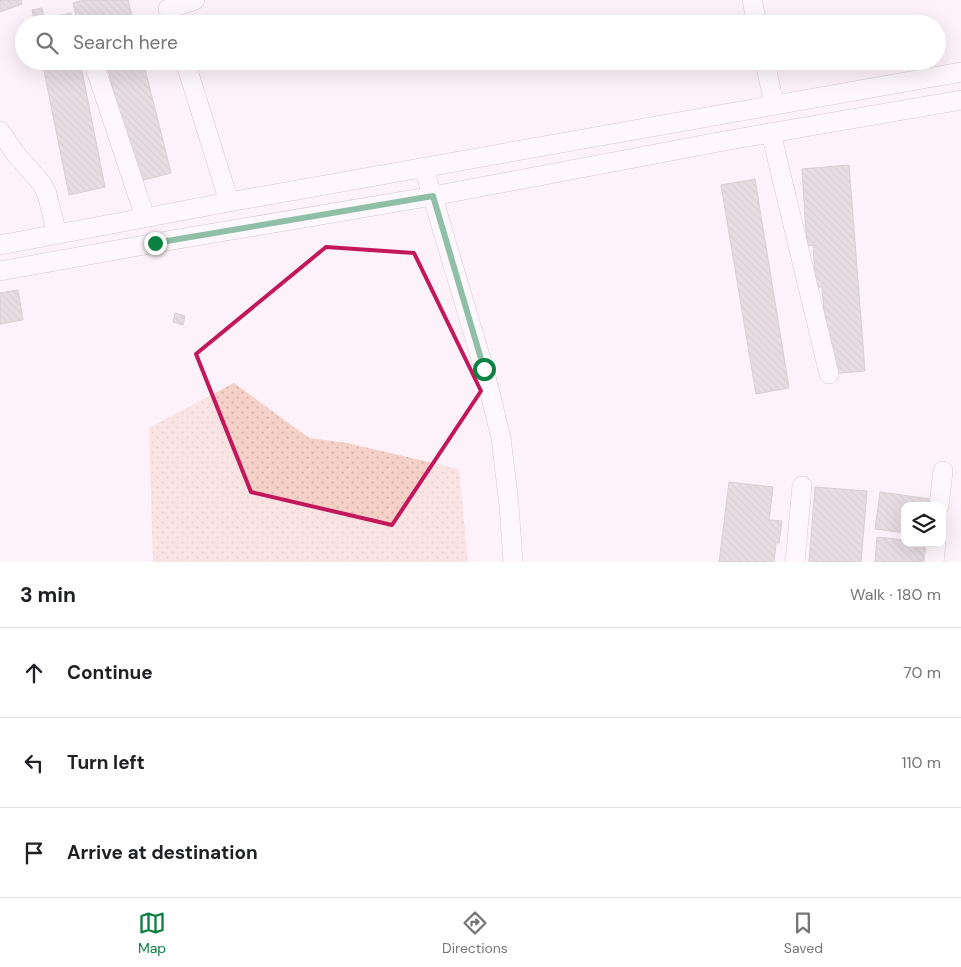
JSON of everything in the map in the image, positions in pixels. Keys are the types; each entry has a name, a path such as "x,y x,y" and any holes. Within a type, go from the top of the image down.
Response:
{"street":[{"path":"169,11 196,0"},
{"path":"752,0 755,15"},
{"path":"97,70 145,217"},
{"path":"188,70 229,202"},
{"path":"767,70 774,105"},
{"path":"0,245 145,217 961,72"},
{"path":"0,272 961,100"},
{"path":"0,131 15,154 42,184 47,194 57,234"},
{"path":"771,133 829,374"},
{"path":"424,168 484,369 501,438 509,505 513,562"},
{"path":"940,502 943,470"},
{"path":"795,562 802,486"},
{"path":"934,562 936,547"}],"highlighted area":[{"path":"326,247 414,253 481,391 392,525 251,492 196,354"}],"shaded area":[{"path":"234,383 309,438 347,443 459,469 468,562 153,562 149,428"}],"building":[{"path":"0,0 21,0 22,4 0,12"},
{"path":"84,0 128,0 132,15 76,15 73,3"},
{"path":"42,8 43,15 33,15 32,10"},
{"path":"44,70 82,70 105,187 69,195"},
{"path":"108,70 145,70 171,173 136,182"},
{"path":"849,165 865,371 829,374 822,287 816,287 813,245 807,246 802,169"},
{"path":"755,179 789,388 756,394 721,185"},
{"path":"18,290 23,320 0,324 0,293"},
{"path":"175,313 185,316 183,325 173,322"},
{"path":"729,482 773,487 769,520 782,521 779,543 776,543 774,562 719,562"},
{"path":"815,487 867,491 861,562 809,562"},
{"path":"880,492 930,499 930,502 901,502 901,532 875,529"},
{"path":"877,537 901,540 901,547 925,547 923,562 875,562"}],"route":[{"path":"155,243 433,196 484,369"}]}
